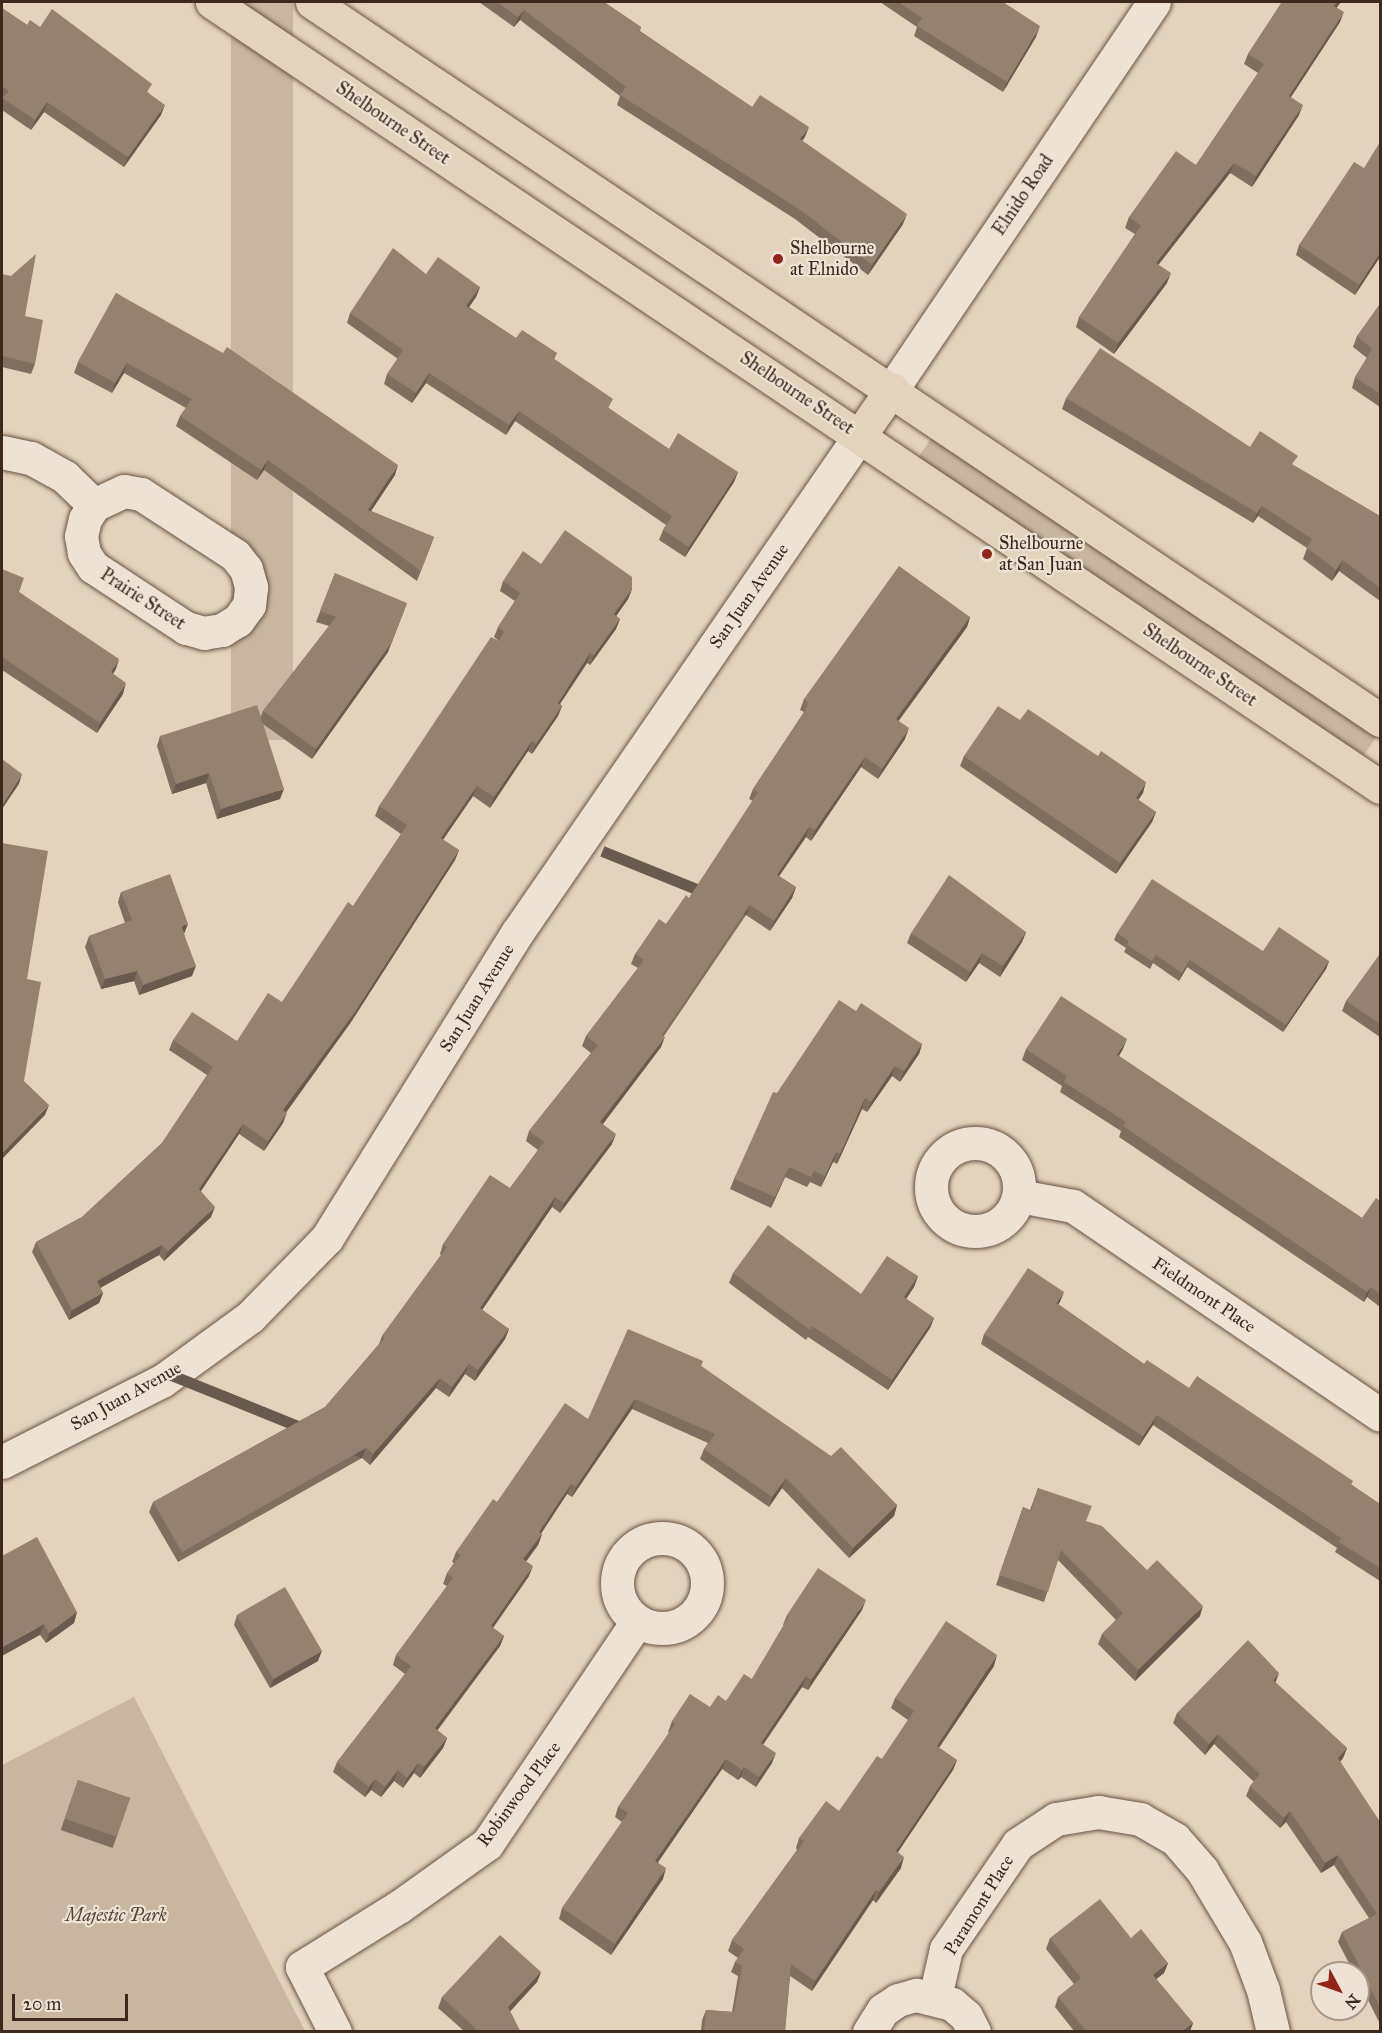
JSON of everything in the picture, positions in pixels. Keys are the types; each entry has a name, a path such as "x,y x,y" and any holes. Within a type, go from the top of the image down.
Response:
{"main road":[{"name":"Shelbourne Street","path":"212,2 861,435 1380,787"},
{"path":"312,2 892,389 1380,720"},
{"path":"861,435 892,389"}],"street":[{"name":"Elnido Road","path":"892,389 1141,6"},
{"name":"San Juan Avenue","path":"2,1462 162,1381 250,1317 327,1238 517,933 861,435"},
{"path":"2,452 31,458 65,477 94,505"},
{"name":"Prairie Street","path":"124,491 141,494 235,555 246,569 251,587 249,605 238,620 222,630 204,633 186,628 93,567 84,553 81,536 85,519 94,505 108,495 124,491"},
{"name":"Fieldmont Place","path":"1019,1196 1073,1206 1380,1415"},
{"name":"Robinwood Place","path":"334,2031 302,1967 400,1906 487,1844 637,1622"},
{"name":"Paramont Place","path":"934,1997 946,1949 1018,1844 1056,1819 1098,1812 1140,1819 1175,1839 1202,1870 1245,1942 1263,1990 1273,2031"},
{"path":"869,2031 883,2010 898,2000 934,1997 952,2004 966,2016 975,2031"}],"green space":[{"path":"231,2 293,2 293,740 231,740"},
{"path":"936,431 1380,730 1361,760 916,460"},
{"name":"Majestic Park","path":"134,1697 305,2031 2,2032 2,1765"}],"building":[{"path":"497,2 604,2 641,27 639,31 752,107 760,95 809,127 800,139 907,214 872,265 799,209 620,95 626,87 524,10 518,17"},
{"path":"898,2 1003,2 1040,26 1007,82 917,26 922,18"},
{"path":"1282,2 1337,2 1334,6 1344,12 1289,96 1303,105 1256,176 1234,163 1156,263 1171,273 1118,343 1079,317 1141,226 1129,217 1176,151 1196,165 1264,64 1248,54"},
{"path":"2,8 27,25 30,20 40,27 52,9 152,84 147,92 165,105 128,157 47,102 35,120 2,98 9,91 2,86"},
{"path":"1380,142 1380,253 1359,285 1299,245 1354,162 1364,168"},
{"path":"393,248 426,274 438,257 480,287 466,306 516,338 522,330 557,353 553,358 613,399 608,408 669,449 678,433 738,472 689,547 663,530 672,516 519,411 509,425 429,373 416,393 387,374 403,350 350,313"},
{"path":"36,254 25,316 43,320 35,364 2,356 2,274 11,276"},
{"path":"116,293 223,353 227,347 398,465 368,510 434,537 421,571 268,460 261,470 180,416 192,399 127,363 115,383 78,362"},
{"path":"1379,305 1380,394 1355,377 1372,349 1357,336"},
{"path":"1100,348 1250,447 1260,431 1298,456 1292,464 1380,516 1380,588 1343,560 1336,570 1307,548 1312,539 1262,506 1257,513 1066,398"},
{"path":"565,530 632,577 632,589 614,614 620,619 594,655 590,653 558,703 562,706 536,744 532,741 494,797 477,786 441,838 459,850 355,1012 283,1110 287,1113 268,1141 243,1124 199,1189 215,1207 168,1251 162,1245 97,1281 103,1293 72,1310 36,1242 82,1217 162,1143 213,1067 173,1040 192,1012 237,1041 268,993 282,1002 348,902 353,906 407,825 379,806 491,637 499,641 504,632 498,627 520,593 503,581 523,551 541,564"},
{"path":"899,566 970,617 896,719 909,728 882,769 865,757 815,830 809,827 777,875 796,887 774,921 750,905 662,1035 665,1037 600,1122 616,1134 564,1203 555,1197 480,1308 509,1329 478,1370 469,1364 452,1387 440,1378 373,1454 366,1448 182,1552 153,1502 325,1407 385,1338 382,1336 447,1247 443,1244 490,1175 510,1188 544,1142 529,1131 598,1045 586,1036 644,960 635,954 659,919 666,924 686,895 689,898 758,792 753,789 805,712 808,702 804,699"},
{"path":"2,569 24,578 19,592 119,659 111,672 126,683 100,723 2,657"},
{"path":"335,573 407,603 392,642 316,749 263,711 336,617 320,611"},
{"path":"257,705 284,789 221,809 209,773 176,784 160,736"},
{"path":"998,706 1020,720 1028,709 1098,756 1101,751 1146,782 1136,798 1156,812 1120,863 964,756"},
{"path":"2,759 22,774 2,805"},
{"path":"2,843 48,851 27,979 41,982 24,1081 49,1105 2,1153"},
{"path":"170,874 188,924 181,926 196,966 143,985 137,971 105,979 89,936 132,920 121,892"},
{"path":"949,875 1026,932 1003,966 982,953 970,972 911,933"},
{"path":"1152,879 1263,951 1279,927 1329,961 1286,1025 1190,960 1182,973 1156,955 1152,961 1127,945 1129,941 1117,933"},
{"path":"1380,956 1380,1024 1346,1001"},
{"path":"1061,996 1127,1039 1117,1055 1362,1218 1376,1198 1380,1201 1380,1294 1371,1287 1367,1292 1123,1126 1126,1122 1064,1082 1067,1076 1026,1049"},
{"path":"839,1000 856,1011 861,1003 922,1044 904,1071 895,1066 871,1102 865,1098 840,1154 836,1152 825,1176 814,1171 811,1177 789,1167 775,1197 734,1179 773,1092 777,1093"},
{"path":"768,1225 861,1294 887,1256 918,1276 904,1297 934,1318 892,1380 812,1326 810,1330 733,1273"},
{"path":"1028,1268 1064,1292 1056,1303 1144,1364 1147,1360 1189,1388 1197,1376 1353,1481 1351,1485 1380,1504 1380,1568 1339,1542 1341,1538 1157,1415 1143,1436 984,1334"},
{"path":"628,1329 703,1361 701,1366 831,1456 841,1447 897,1505 853,1548 786,1478 772,1497 704,1449 715,1434 635,1399 576,1487 571,1484 539,1532 542,1534 523,1559 533,1566 491,1626 504,1636 435,1728 447,1738 424,1767 418,1763 407,1778 398,1770 385,1787 375,1779 369,1787 337,1762 411,1666 396,1655 453,1578 447,1573 461,1555 456,1552 493,1499 497,1502 565,1403 588,1419"},
{"path":"1038,1488 1092,1506 1086,1521 1102,1526 1147,1570 1157,1560 1203,1606 1138,1670 1102,1634 1123,1613 1061,1550 1048,1592 999,1575 1023,1507 1031,1511"},
{"path":"37,1537 77,1612 49,1633 44,1624 2,1647 2,1556"},
{"path":"818,1568 866,1600 811,1680 806,1676 761,1743 776,1753 759,1777 744,1767 742,1770 726,1759 655,1861 666,1868 615,1944 562,1908 628,1813 618,1807 675,1724 672,1721 690,1694 710,1707 718,1695 726,1701 744,1674 752,1679 789,1616 787,1615"},
{"path":"285,1587 322,1651 274,1679 237,1615"},
{"path":"946,1621 997,1655 937,1746 957,1760 896,1851 904,1857 879,1892 876,1890 815,1981 791,1964 785,2031 704,2031 706,2010 734,2012 742,1966 735,1962 744,1949 732,1940 804,1841 799,1838 826,1801 839,1811 877,1756 882,1759 914,1711 895,1698"},
{"path":"1248,1640 1279,1673 1273,1680 1347,1748 1338,1758 1380,1822 1380,2007 1370,1987 1370,1961 1357,1961 1342,1932 1377,1914 1338,1855 1325,1863 1290,1811 1284,1818 1250,1786 1260,1774 1218,1734 1209,1744 1177,1713"},
{"path":"78,1780 130,1798 117,1837 65,1819"},
{"path":"1100,1899 1131,1938 1141,1929 1168,1963 1153,1975 1193,2023 1183,2031 1086,2031 1058,1997 1081,1978 1050,1938"},
{"path":"500,1935 541,1972 508,2007 520,2031 478,2031 442,1997"}],"place":[{"name":"Shelbourne at Elnido","path":"778,259"},
{"name":"Shelbourne at San Juan","path":"987,554"}]}
